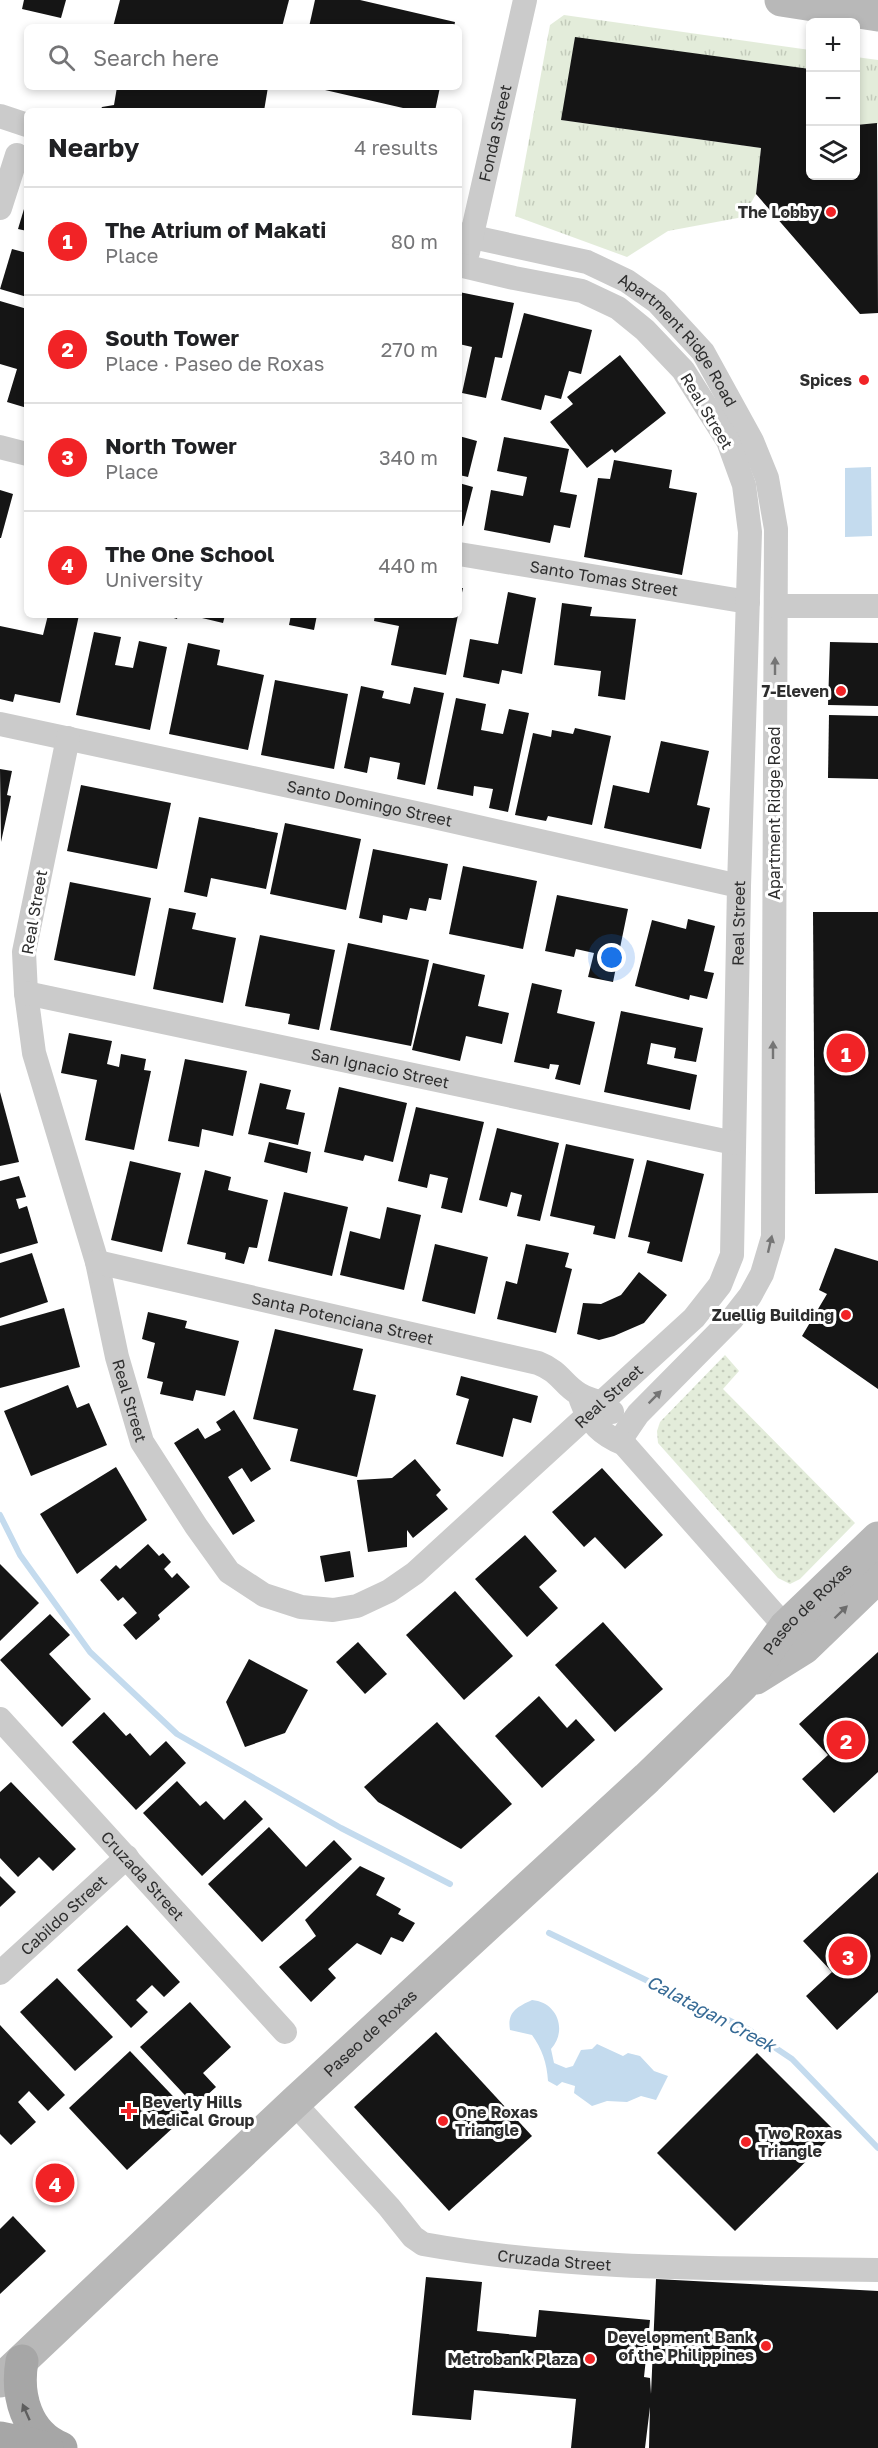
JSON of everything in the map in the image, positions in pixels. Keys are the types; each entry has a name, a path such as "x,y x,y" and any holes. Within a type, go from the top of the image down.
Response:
{"main road":[{"path":"782,0 878,15"},
{"name":"Paseo de Roxas","path":"11,2371 294,2103 629,1794 794,1637 878,1538"},
{"name":"Paseo de Roxas","path":"794,1637 878,1577"},
{"path":"11,2371 20,2389 26,2415 39,2433 61,2448"},
{"path":"0,2438 47,2448"}],"street":[{"name":"Fonda Street","path":"462,265 465,236 525,0"},
{"path":"0,116 24,124"},
{"path":"0,208 14,154"},
{"name":"Apartment Ridge Road","path":"465,236 587,262 627,281 657,302 703,352 752,441 767,478 776,529 773,1237 762,1274 750,1296 732,1319 638,1414 626,1436"},
{"name":"Real Street","path":"68,738 24,952 26,993 34,1053 97,1262 120,1367 142,1442 196,1526 229,1572 264,1595 301,1607 333,1610 357,1606 389,1591 406,1579 589,1404 694,1318 720,1285 732,1255 739,886 750,532 744,485 728,441 683,370 645,330 618,308 582,291 462,265"},
{"path":"0,447 24,453"},
{"name":"Santo Tomas Street","path":"462,554 748,602"},
{"path":"776,606 878,606"},
{"name":"Santo Domingo Street","path":"0,724 425,814 739,886"},
{"name":"San Ignacio Street","path":"26,993 734,1143"},
{"name":"Santa Potenciana Street","path":"97,1262 538,1363 553,1369 626,1436 794,1637"},
{"name":"Cruzada Street","path":"0,1719 285,2032"},
{"name":"Cabildo Street","path":"0,1973 127,1857"},
{"name":"Cruzada Street","path":"294,2103 389,2207 412,2237 423,2244 523,2260 634,2266 878,2270"}],"green space":[{"path":"564,15 806,49 806,68 575,38 562,120 761,148 756,194 743,217 668,231 627,257 515,216 550,25"},
{"path":"860,58 878,60 878,124 860,125"},
{"path":"725,1355 739,1371 723,1389 855,1523 800,1579 790,1584 778,1578 658,1443 657,1431 660,1422"}],"water":[{"path":"871,467 872,536 845,537 845,468"},
{"path":"532,2000 548,2006 557,2018 559,2034 551,2049 554,2063 566,2068 573,2066 581,2050 592,2049 597,2044 623,2056 628,2053 640,2056 654,2071 668,2076 656,2100 641,2096 627,2102 607,2101 592,2106 574,2093 575,2086 562,2082 557,2086 548,2081 543,2056 532,2035 510,2030 510,2019 514,2011"}],"building":[{"path":"24,0 66,0 61,18 22,9"},
{"path":"120,0 289,0 283,24 114,24"},
{"path":"315,0 360,0 455,22 455,24 310,24"},
{"path":"575,37 806,68 806,180 860,180 860,125 877,123 878,313 860,314 756,194 761,148 561,120"},
{"path":"116,90 268,90 264,108 102,108 114,105"},
{"path":"325,90 439,90 436,108 403,108"},
{"path":"24,209 24,230 18,229"},
{"path":"12,249 24,252 24,296 0,289"},
{"path":"462,293 514,303 502,358 495,357 486,398 462,393 472,347 462,345"},
{"path":"0,301 24,308 24,407 7,402 17,369 0,364"},
{"path":"524,313 592,330 581,374 569,371 561,399 545,395 541,410 501,400"},
{"path":"620,355 666,413 615,453 612,449 587,468 550,422 573,404 567,397"},
{"path":"462,437 477,441 468,477 462,476"},
{"path":"504,437 569,449 560,492 577,495 570,528 554,525 550,543 484,530 491,490 523,496 527,477 497,471"},
{"path":"614,460 672,470 669,488 697,493 682,575 584,557 598,478 610,479"},
{"path":"462,484 473,487 462,526"},
{"path":"0,490 13,494 1,538 0,538"},
{"path":"508,592 536,598 522,674 502,670 499,684 463,677 470,639 498,644"},
{"path":"562,603 592,607 590,616 636,619 625,700 598,696 601,671 554,665"},
{"path":"47,618 78,618 60,703 15,694 13,702 0,699 0,626 43,635"},
{"path":"202,618 224,618 223,623"},
{"path":"290,618 316,618 314,630 289,625"},
{"path":"374,618 457,618 446,675 391,665 399,626 374,621"},
{"path":"94,632 121,637 115,665 133,668 139,641 167,647 150,730 76,715"},
{"path":"830,642 878,643 878,706 828,705"},
{"path":"188,643 220,650 217,665 264,675 248,750 169,734"},
{"path":"275,680 348,694 334,769 261,755"},
{"path":"361,686 384,691 382,698 410,704 414,687 444,693 425,785 397,779 400,763 370,757 367,773 344,768"},
{"path":"456,698 486,704 481,730 503,734 509,709 529,713 508,812 489,808 493,789 474,786 473,796 437,789"},
{"path":"829,715 878,716 878,779 828,778"},
{"path":"575,728 611,736 592,825 548,816 546,821 515,815 533,733 551,737 552,730 573,734"},
{"path":"661,741 709,751 697,805 710,808 701,849 604,828 613,785 649,793"},
{"path":"0,769 12,771 7,795 11,796 1,842"},
{"path":"81,785 171,803 157,869 67,851"},
{"path":"199,817 278,833 266,889 211,878 207,897 184,892"},
{"path":"285,823 361,839 346,910 270,894"},
{"path":"373,849 448,864 441,900 429,898 426,911 410,908 407,920 383,915 382,923 359,918"},
{"path":"463,866 537,881 523,949 449,934"},
{"path":"70,882 151,898 135,976 54,960"},
{"path":"557,895 628,909 613,982 588,977 594,953 576,949 574,957 545,951"},
{"path":"169,908 196,913 192,929 236,938 223,1003 153,989"},
{"path":"813,912 878,912 878,1193 815,1194"},
{"path":"688,919 715,926 704,971 714,973 707,999 690,995 689,1000 635,986 652,920 686,929"},
{"path":"260,935 335,950 319,1030 288,1024 290,1014 245,1006"},
{"path":"348,943 429,960 411,1046 330,1030"},
{"path":"433,963 485,975 478,1006 509,1013 502,1044 466,1036 460,1061 412,1050"},
{"path":"532,983 562,990 557,1013 595,1022 580,1085 555,1079 559,1065 550,1064 549,1069 514,1062"},
{"path":"621,1011 703,1028 696,1062 674,1058 676,1048 651,1043 647,1064 697,1075 690,1110 604,1092"},
{"path":"69,1033 112,1041 107,1064 119,1067 121,1054 146,1059 144,1070 151,1071 134,1150 85,1140 97,1080 61,1073"},
{"path":"185,1059 247,1071 233,1136 202,1129 199,1147 168,1141"},
{"path":"260,1083 291,1090 286,1109 305,1113 298,1145 248,1134"},
{"path":"339,1087 407,1103 393,1162 365,1155 363,1161 324,1152"},
{"path":"0,1092 19,1162 0,1166"},
{"path":"416,1107 484,1122 462,1213 441,1208 448,1178 430,1174 427,1188 398,1181"},
{"path":"497,1128 559,1143 540,1221 517,1216 522,1195 511,1192 507,1207 479,1200"},
{"path":"269,1142 311,1152 307,1173 264,1162"},
{"path":"566,1144 634,1159 615,1239 593,1234 595,1226 550,1216"},
{"path":"647,1160 704,1174 682,1262 647,1253 650,1242 628,1237"},
{"path":"130,1161 181,1173 162,1252 111,1240"},
{"path":"205,1170 231,1177 228,1190 268,1200 257,1248 249,1247 244,1264 225,1259 226,1253 187,1244"},
{"path":"19,1176 26,1197 16,1199 19,1209 27,1206 38,1243 0,1254 0,1181"},
{"path":"284,1192 348,1207 332,1276 268,1261"},
{"path":"387,1207 421,1215 404,1290 340,1275 350,1231 380,1239"},
{"path":"435,1244 488,1257 475,1314 422,1301"},
{"path":"526,1244 569,1253 565,1267 572,1269 556,1333 497,1319 506,1281 517,1284"},
{"name":"Zuellig Building","path":"835,1248 878,1261 878,1389 802,1336 827,1294 819,1290"},
{"path":"32,1253 48,1302 0,1318 0,1263"},
{"path":"639,1272 667,1295 644,1323 599,1340 577,1334 583,1303 601,1304 621,1295"},
{"path":"64,1308 80,1367 0,1388 0,1326"},
{"path":"148,1312 187,1321 185,1328 239,1341 225,1396 196,1390 193,1401 160,1394 163,1382 147,1378 155,1343 142,1339"},
{"path":"275,1329 363,1349 353,1390 376,1395 357,1477 290,1461 298,1429 253,1419"},
{"path":"461,1376 538,1396 531,1423 513,1418 503,1457 456,1444 469,1399 456,1395"},
{"path":"68,1385 77,1408 89,1403 107,1445 31,1476 4,1411"},
{"path":"234,1410 271,1469 251,1482 242,1468 228,1477 255,1521 233,1535 174,1443 198,1428 205,1439 221,1430 216,1422"},
{"path":"415,1459 441,1490 436,1495 448,1509 413,1538 407,1530 407,1547 368,1552 357,1480 392,1478"},
{"path":"116,1467 147,1520 77,1574 40,1514"},
{"path":"602,1468 663,1535 625,1569 595,1537 584,1547 552,1512"},
{"path":"525,1535 557,1571 539,1587 558,1608 527,1637 475,1579"},
{"path":"148,1544 159,1556 163,1553 171,1562 164,1569 172,1578 177,1573 190,1587 158,1615 160,1619 136,1640 123,1625 137,1613 123,1597 118,1601 100,1580 116,1565 120,1569"},
{"path":"350,1551 354,1577 325,1582 320,1556"},
{"path":"0,1564 39,1603 0,1641"},
{"path":"455,1591 513,1656 464,1700 406,1635"},
{"path":"50,1614 70,1635 49,1654 91,1699 62,1727 0,1660"},
{"path":"603,1622 663,1689 615,1732 555,1665"},
{"path":"358,1642 387,1674 365,1694 336,1662"},
{"path":"878,1652 878,1772 834,1813 802,1779 828,1755 799,1724"},
{"path":"249,1659 308,1690 285,1733 245,1747 226,1702"},
{"path":"539,1696 567,1728 576,1719 595,1740 542,1788 495,1736"},
{"path":"104,1712 126,1736 130,1733 150,1756 166,1741 186,1763 136,1810 72,1742"},
{"path":"437,1722 512,1804 461,1849 378,1802 364,1787"},
{"path":"177,1781 200,1806 206,1801 224,1820 245,1800 263,1819 202,1876 143,1813"},
{"path":"11,1782 76,1849 53,1871 39,1857 18,1877 0,1858 0,1792"},
{"path":"269,1827 306,1867 334,1840 352,1859 262,1942 208,1884"},
{"path":"360,1866 385,1878 376,1895 401,1909 398,1914 415,1923 403,1942 391,1937 381,1955 357,1943 328,1969 336,1978 311,2002 279,1967 316,1936 305,1920"},
{"path":"878,1872 878,1992 837,2030 806,1996 832,1972 803,1941"},
{"path":"0,1876 16,1892 0,1907"},
{"path":"127,1925 180,1982 164,1997 152,1985 136,2000 148,2012 131,2028 77,1970"},
{"path":"57,1978 113,2037 75,2071 20,2012"},
{"path":"190,2002 231,2047 203,2073 216,2087 195,2106 140,2047"},
{"path":"0,2025 65,2095 48,2111 29,2091 18,2102 36,2122 11,2145 0,2134"},
{"name":"One Roxas Triangle","path":"436,2032 532,2136 449,2211 354,2107"},
{"name":"Beverly Hills Medical Group","path":"130,2051 189,2113 127,2170 69,2108"},
{"name":"Two Roxas Triangle","path":"757,2053 836,2132 735,2231 657,2153"},
{"path":"13,2216 46,2251 0,2294 0,2229"},
{"path":"426,2277 482,2282 477,2331 536,2337 539,2310 650,2320 644,2377 650,2378 651,2394 656,2279 878,2291 878,2448 649,2448 650,2407 645,2448 571,2448 576,2399 474,2390 471,2420 412,2415"}],"waterway":[{"path":"0,1515 20,1555 90,1652 177,1734 341,1828 450,1884"},
{"name":"Calatagan Creek","path":"549,1933 749,2030 792,2059 878,2148"}],"place":[{"name":"The Lobby","path":"831,212"},
{"name":"Spices","path":"864,380"},
{"name":"7-Eleven","path":"841,691"},
{"name":"The Atrium of Makati","path":"846,1053"},
{"name":"Zuellig Building","path":"846,1315"},
{"name":"South Tower","path":"846,1740"},
{"name":"North Tower","path":"848,1956"},
{"name":"Beverly Hills Medical Group","path":"129,2111"},
{"name":"One Roxas Triangle","path":"443,2121"},
{"name":"Two Roxas Triangle","path":"746,2142"},
{"name":"The One School","path":"55,2183"},
{"name":"Development Bank of the Philippines","path":"766,2346"},
{"name":"Metrobank Plaza","path":"590,2359"}]}
